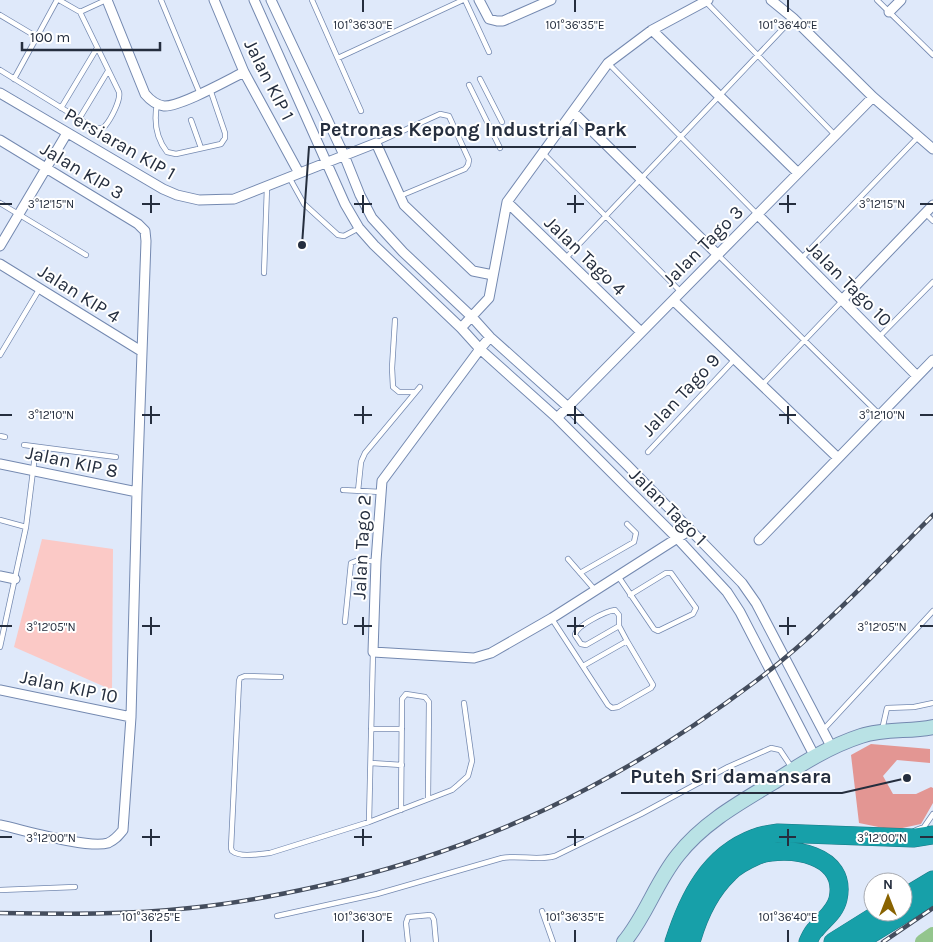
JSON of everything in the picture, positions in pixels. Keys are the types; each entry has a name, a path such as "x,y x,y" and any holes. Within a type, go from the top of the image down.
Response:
{"highway":[{"path":"674,942 687,906 700,881 734,848 756,837 778,833 913,838 933,835"},
{"path":"691,942 698,918 711,896 729,872 759,855 801,852 817,857 828,864 835,874 839,892 838,901 828,916 815,929 808,942"},
{"path":"913,892 933,880"},
{"path":"858,942 933,896"},
{"path":"833,942 865,922"}],"street":[{"path":"107,0 145,94 157,104 172,105 200,94 244,72"},
{"name":"Jalan KIP 1","path":"214,0 244,72 299,173"},
{"name":"Jalan Tago 1","path":"254,0 328,162 345,204 359,228 391,262 480,348 557,418 678,539 727,592 740,612 815,757"},
{"name":"Jalan Tago 1","path":"271,0 372,218 410,259 472,317 490,337 568,407 627,464 742,583 752,596 832,748"},
{"path":"479,0 489,19 503,21 551,0"},
{"path":"771,0 793,18 873,97 933,149"},
{"path":"889,12 901,0"},
{"path":"461,328 489,298 507,202 608,63 652,30 706,1"},
{"path":"652,30 798,173"},
{"name":"Persiaran KIP 1","path":"0,93 163,189 177,195 199,200 234,199 376,143"},
{"name":"Jalan Tago 3","path":"557,418 873,97"},
{"path":"572,112 718,255"},
{"path":"0,246 68,133"},
{"name":"Jalan KIP 3","path":"0,140 138,224 145,231 141,351"},
{"path":"376,143 404,205 473,271 493,275"},
{"name":"Jalan Tago 4","path":"507,202 641,332"},
{"path":"842,300 933,205"},
{"name":"Jalan Tago 10","path":"758,214 917,376"},
{"name":"Jalan KIP 4","path":"0,264 141,351"},
{"path":"673,300 838,458"},
{"name":"Jalan Tago 2","path":"373,652 376,561 382,481 490,337"},
{"path":"0,825 87,844 107,843 115,839 123,830 131,717 141,351"},
{"path":"759,540 933,360"},
{"name":"Jalan KIP 8","path":"0,464 137,492"},
{"path":"373,652 474,658 491,653 552,618 690,530"},
{"path":"0,576 15,579"},
{"name":"Jalan KIP 10","path":"0,690 131,717"},
{"path":"624,942 635,929 664,874 694,837 714,820 815,757 862,735 882,731 933,727"}],"lane":[{"path":"0,70 14,79 61,108 94,128 105,127 120,96 80,12 58,0 14,79"},
{"path":"80,12 107,0"},
{"path":"160,0 200,94"},
{"path":"312,0 361,111"},
{"path":"338,58 464,0 488,52"},
{"path":"877,0 933,55"},
{"path":"706,1 835,136"},
{"path":"0,15 37,38"},
{"path":"565,259 793,18"},
{"path":"61,108 98,48"},
{"path":"608,63 758,214"},
{"path":"79,119 108,71"},
{"path":"480,79 502,122"},
{"path":"469,85 500,148"},
{"path":"157,104 155,121 167,152 176,154 221,144 225,138 225,133 210,89"},
{"path":"376,143 440,114 449,116 469,160 468,165 464,169 400,196"},
{"path":"191,120 201,148"},
{"path":"802,259 918,136"},
{"path":"543,153 681,292"},
{"path":"289,177 304,204 338,235 344,236 359,228"},
{"path":"264,273 267,186"},
{"path":"0,203 86,255"},
{"path":"925,213 933,221"},
{"path":"718,255 880,415"},
{"path":"879,337 933,282"},
{"path":"0,355 40,288"},
{"path":"762,385 842,300"},
{"path":"394,320 393,387 399,392 415,392"},
{"name":"Jalan Tago 9","path":"648,452 735,360"},
{"path":"358,491 361,462 365,453 420,387"},
{"path":"24,445 116,457"},
{"path":"0,647 26,526 36,447"},
{"path":"343,490 381,492"},
{"path":"0,520 26,526"},
{"path":"580,573 634,542 636,533 627,524"},
{"path":"568,559 595,590"},
{"path":"345,622 351,563 356,561 376,561"},
{"path":"618,576 630,595 654,629 658,631 693,614 696,608 671,573 666,573 630,595"},
{"path":"552,618 608,705 612,708 618,707 651,688 652,680 627,641 620,626 617,612 609,611 577,629 575,635 581,644 586,645 620,626"},
{"path":"823,730 933,611"},
{"path":"583,666 627,641"},
{"path":"369,822 373,652"},
{"path":"280,677 245,676 240,678 232,851 237,854 270,852 369,822 452,790 468,776 471,770 471,746 464,703"},
{"path":"401,810 403,696 409,694 427,698 429,702 428,799"},
{"path":"882,731 887,708 914,708 933,703"},
{"path":"372,729 402,729"},
{"path":"277,916 377,894 502,858 513,856 542,858 554,856 641,814 728,767 771,748 780,750 793,770"},
{"path":"371,763 402,765"},
{"path":"886,837 911,832 924,827 933,814"},
{"path":"0,890 75,888"},
{"path":"542,911 553,942"},
{"path":"408,942 406,923 408,917 430,915 434,920 436,942"}],"shaded area":[{"path":"42,539 113,549 112,690 14,647"},
{"path":"871,744 930,749 930,763 897,760 883,776 893,794 916,794 931,787 933,788 933,803 921,824 893,830 859,823 851,755"}],"waterway":[{"path":"923,942 933,935"}],"railway":[{"path":"0,913 143,912 190,908 269,897 376,872 435,854 491,833 547,809 601,782 705,718 780,662 826,622 933,515"},
{"path":"883,942 933,908"}],"place":[{"name":"Petronas Kepong Industrial Park","path":"302,245"},
{"name":"Puteh Sri damansara","path":"907,778"}]}
